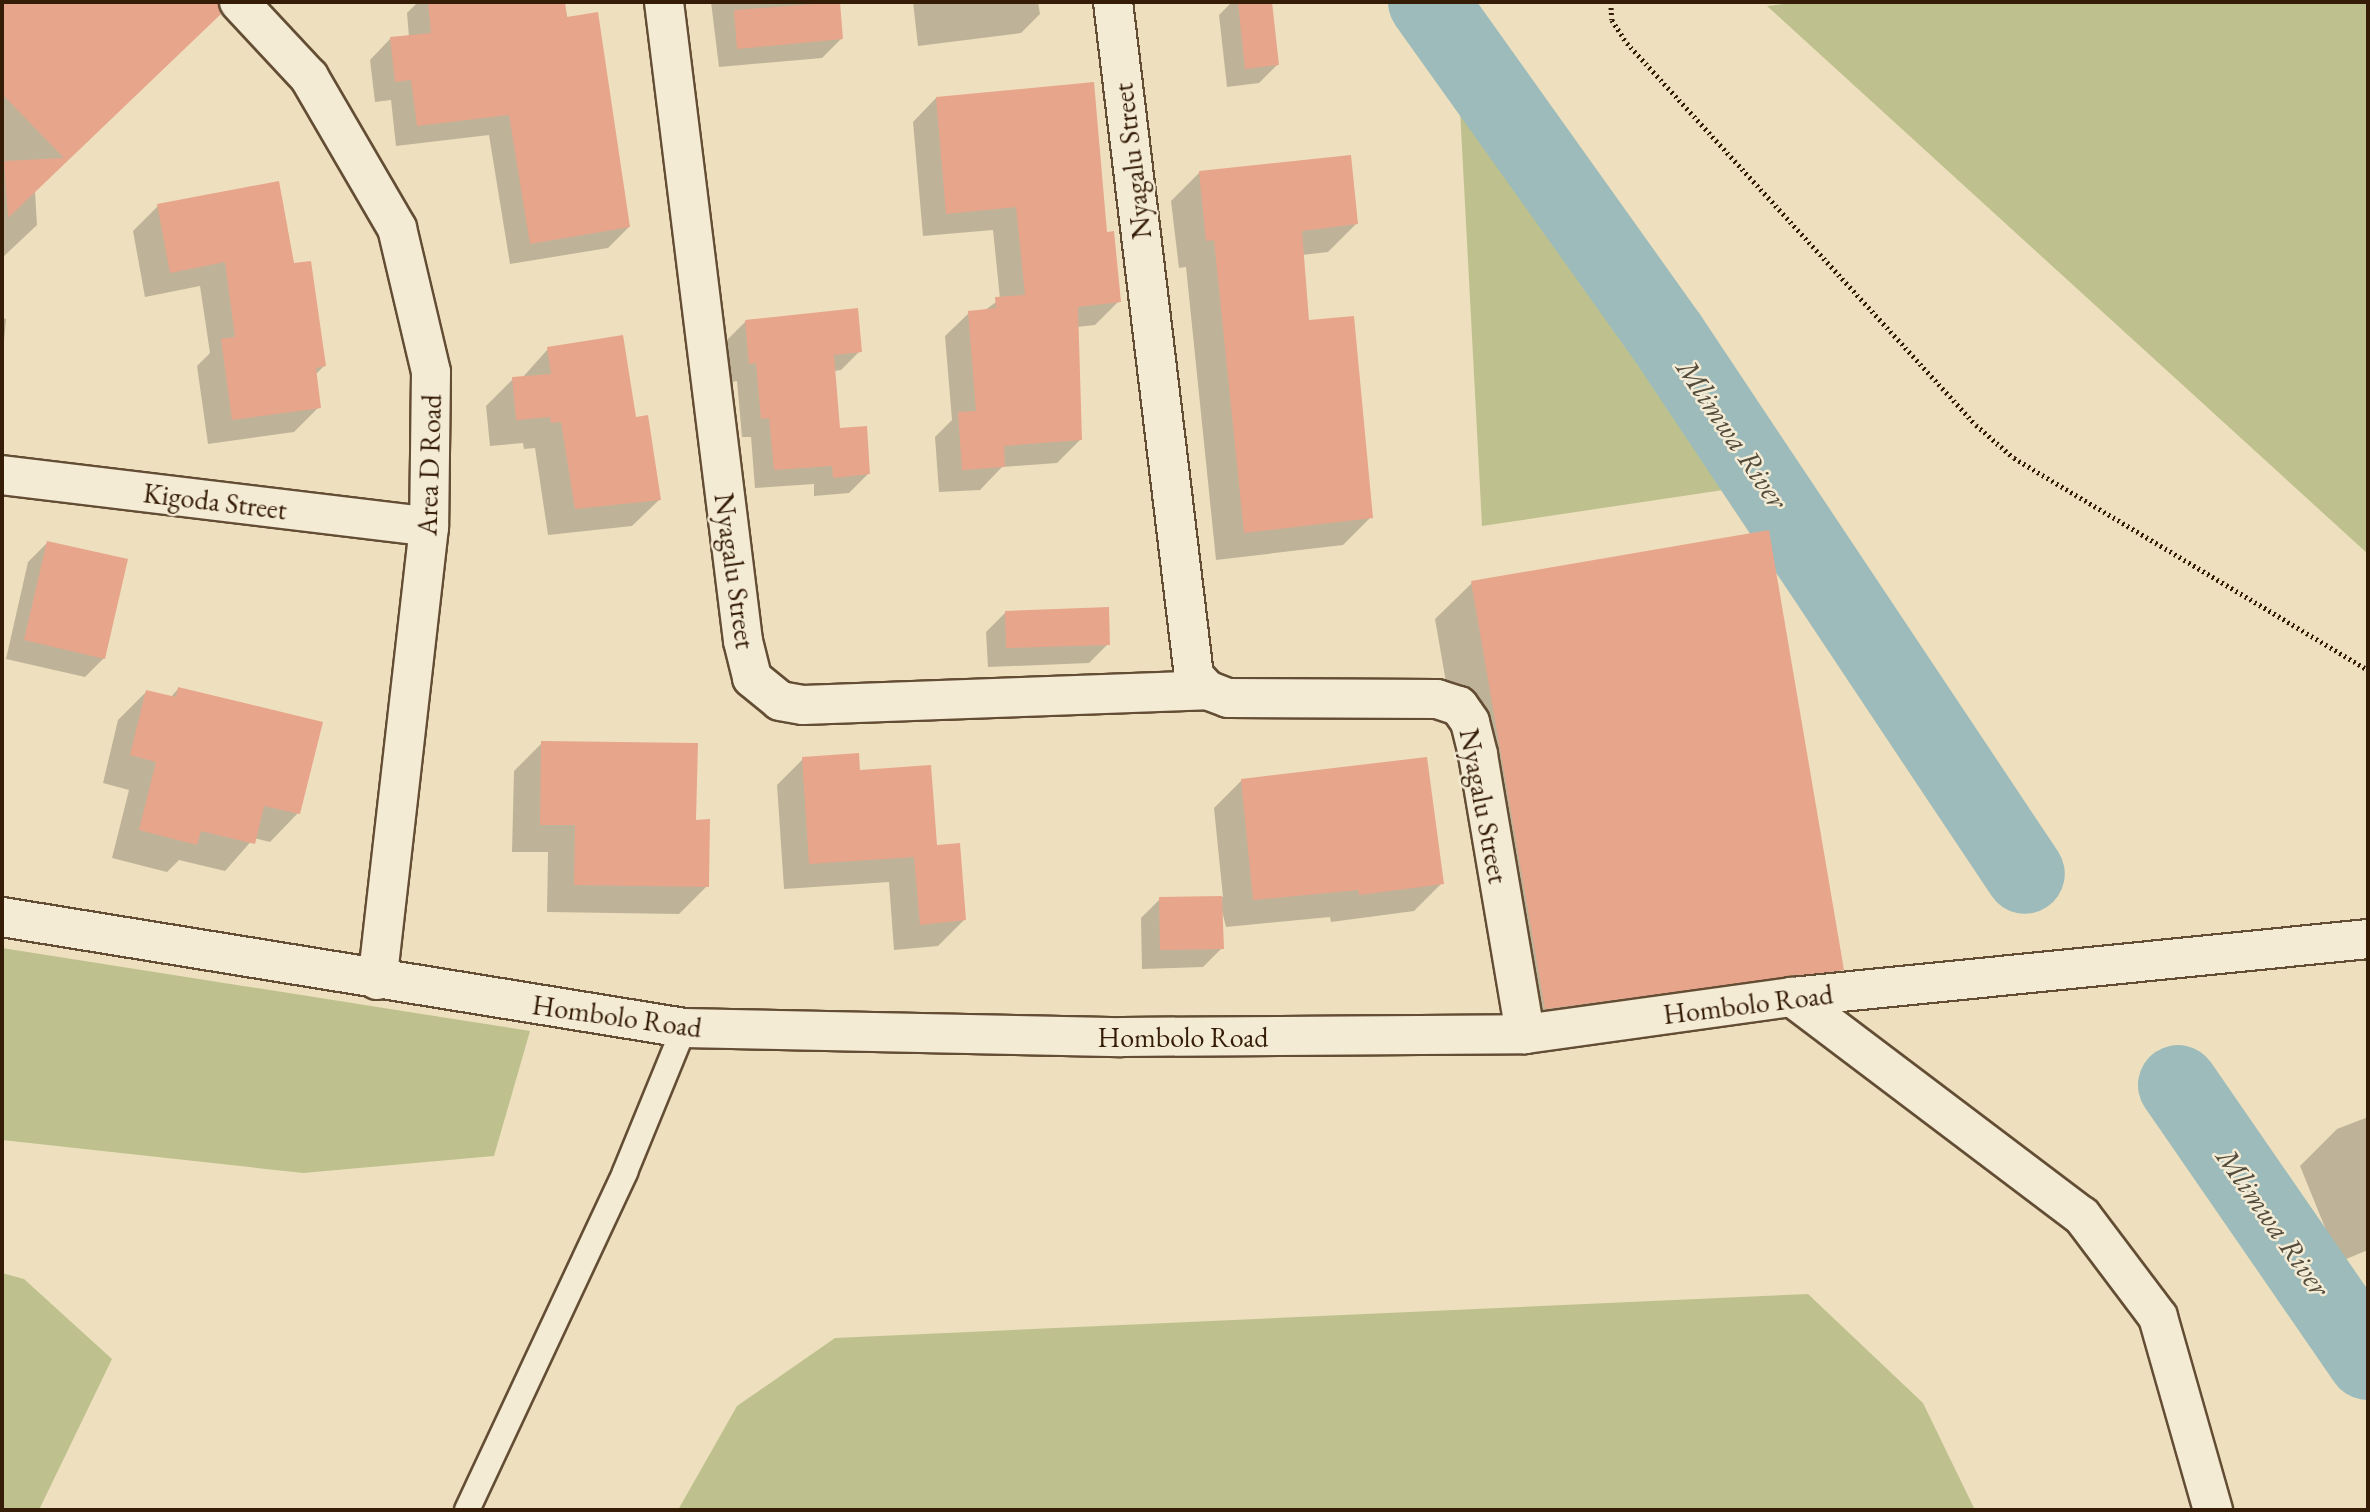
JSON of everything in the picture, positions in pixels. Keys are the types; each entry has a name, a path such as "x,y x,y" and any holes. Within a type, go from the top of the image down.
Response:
{"street":[{"name":"Area D Road","path":"239,2 309,77 397,228 431,372 429,527 377,980"},
{"name":"Nyagalu Street","path":"664,2 743,641 752,678 780,701 803,705 1208,690"},
{"name":"Nyagalu Street","path":"1113,2 1188,653 1194,677 1208,690 1228,698 1437,699 1459,706 1471,722 1478,755 1525,1034"},
{"name":"Kigoda Street","path":"2,475 429,527"},
{"name":"Hombolo Road","path":"2,917 684,1028 1122,1037 1525,1034 1792,997 2368,939"},
{"path":"1792,997 2082,1216 2158,1317 2213,1510"}],"lane":[{"path":"467,1510 625,1172 684,1028"}],"path":[{"path":"1611,2 1612,20 1627,43 1986,433 2049,480 2368,670"}],"green space":[{"path":"1801,2 2368,2 2368,554 1767,6"},
{"path":"1459,91 1730,489 1482,526"},
{"path":"2,948 530,1031 494,1156 303,1173 2,1140"},
{"path":"2,1273 24,1279 112,1359 39,1510 2,1510"},
{"path":"1808,1294 1923,1403 1975,1510 678,1510 737,1406 835,1338"}],"building":[{"path":"2,2 218,2 221,14 8,218 4,161 64,158 2,94"},
{"path":"428,2 565,2 567,17 598,12 630,227 530,244 509,115 417,126 411,80 395,82 390,37 431,33"},
{"path":"840,2 843,39 737,49 734,10"},
{"path":"1238,2 1272,2 1279,65 1245,69"},
{"path":"1094,82 1107,232 1114,231 1121,302 1078,307 1082,440 1004,446 1005,467 962,470 958,412 976,411 968,311 996,308 995,297 1025,295 1016,207 946,214 936,97"},
{"path":"1351,155 1358,224 1302,231 1309,320 1354,316 1373,518 1244,533 1214,240 1206,241 1199,171"},
{"path":"279,181 294,263 311,261 326,366 316,368 321,408 232,420 221,339 235,337 225,262 170,273 157,204"},
{"path":"858,308 862,352 834,355 840,428 867,426 870,474 833,478 832,466 774,470 769,418 761,419 756,363 749,364 745,320"},
{"path":"623,335 636,417 648,415 661,500 575,509 561,422 551,423 550,417 516,420 512,377 551,374 547,347"},
{"path":"1769,530 1844,970 1545,1009 1471,581"},
{"path":"47,541 128,559 105,659 24,640"},
{"path":"1109,607 1110,645 1006,648 1005,611"},
{"path":"178,687 323,722 300,814 264,806 255,844 201,831 197,845 139,830 156,762 130,755 146,690 176,697"},
{"path":"541,741 698,743 696,820 710,819 709,887 574,885 575,825 540,825"},
{"path":"859,753 860,770 931,765 937,845 960,843 966,920 920,925 914,857 809,864 802,757"},
{"path":"1427,757 1444,884 1359,895 1358,890 1253,900 1241,779"},
{"path":"1222,896 1224,949 1160,950 1159,897"}],"waterway":[{"name":"Mlimwa River","path":"1428,2 1667,337 2025,874"},
{"name":"Mlimwa River","path":"2178,1085 2368,1360"}]}
